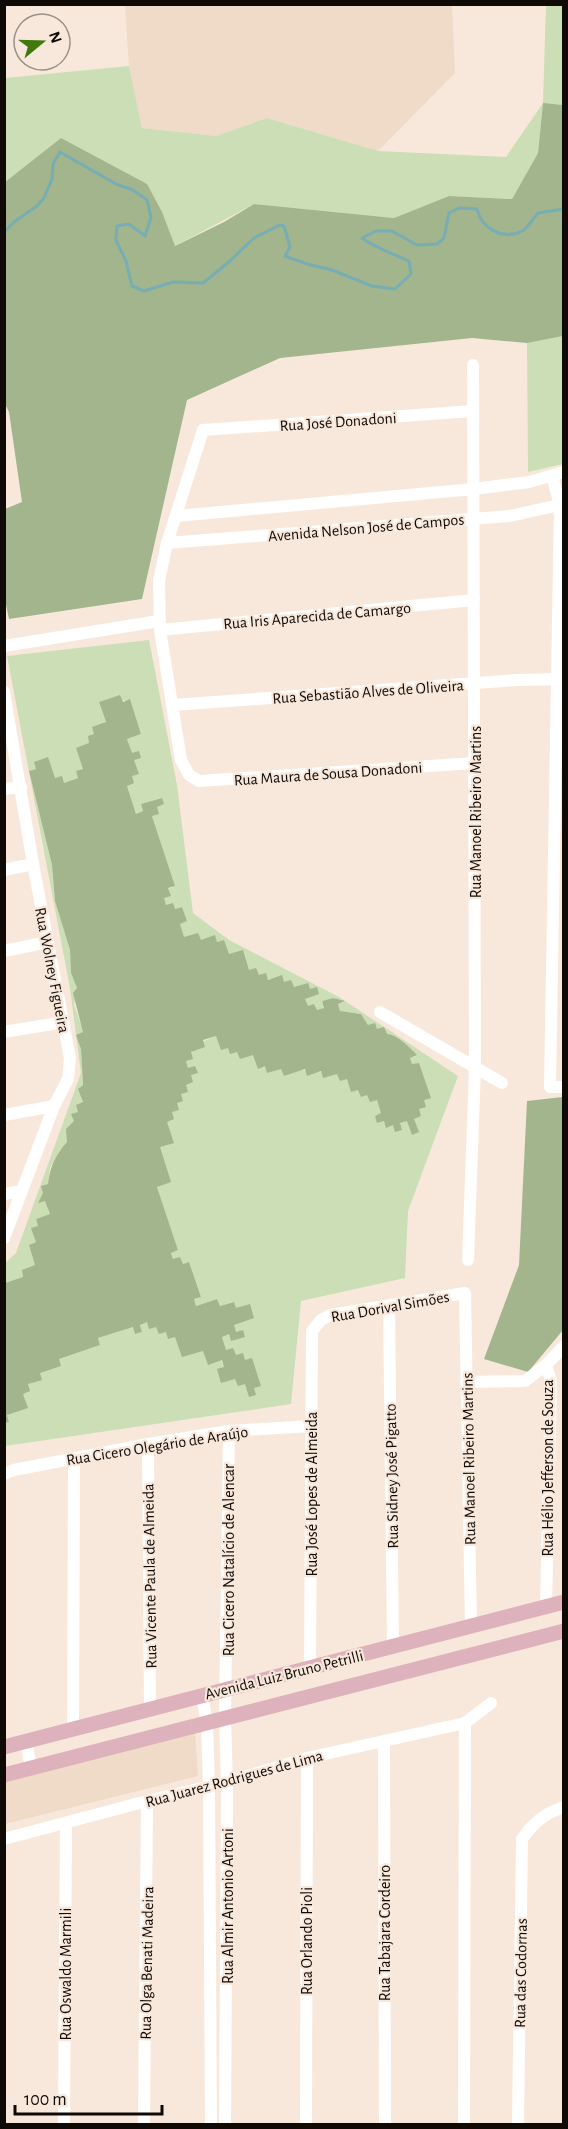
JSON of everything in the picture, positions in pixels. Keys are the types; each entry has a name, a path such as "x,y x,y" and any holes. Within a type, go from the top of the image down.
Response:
{"main road":[{"name":"Avenida Luiz Bruno Petrilli","path":"4,1747 564,1602"},
{"name":"Avenida Luiz Bruno Petrilli","path":"4,1775 564,1631"}],"street":[{"name":"Rua Manoel Ribeiro Martins","path":"468,1260 475,1068 473,365"},
{"name":"Rua José Donadoni","path":"176,516 203,430 473,411"},
{"name":"Avenida Nelson José de Campos","path":"176,516 474,489 529,482 558,474"},
{"path":"558,474 562,504 560,679 550,1087 564,1087"},
{"name":"Avenida Nelson José de Campos","path":"167,543 510,516 562,504"},
{"path":"173,705 160,626 159,581 167,543 176,516"},
{"name":"Rua Iris Aparecida de Camargo","path":"4,646 160,626 474,600"},
{"name":"Rua Sebastião Alves de Oliveira","path":"173,705 560,679"},
{"name":"Rua Wolney Figueira","path":"4,692 33,864 70,1058 68,1078 54,1106 4,1238"},
{"name":"Rua Maura de Sousa Donadoni","path":"173,705 181,760 185,771 193,778 203,782 475,763"},
{"path":"4,789 21,787"},
{"path":"4,870 33,864"},
{"path":"4,951 48,942"},
{"path":"380,1011 502,1083"},
{"path":"4,1032 64,1022"},
{"path":"4,1115 54,1106"},
{"path":"4,1194 22,1191"},
{"name":"Rua Manoel Ribeiro Martins","path":"465,1293 471,1626"},
{"name":"Rua Dorival Simões","path":"317,1323 330,1315 465,1293"},
{"name":"Rua Sidney José Pigatto","path":"389,1305 393,1646"},
{"name":"Rua José Lopes de Almeida","path":"310,1667 312,1331 317,1323"},
{"path":"466,1382 525,1381 546,1365 564,1346"},
{"name":"Rua Hélio Jefferson de Souza","path":"546,1365 551,1381 546,1606"},
{"name":"Rua Cicero Olegário de Araújo","path":"4,1474 74,1458 229,1431 311,1426"},
{"name":"Rua Cicero Natalício de Alencar","path":"227,1688 229,1431"},
{"name":"Rua Vicente Paula de Almeida","path":"148,1444 150,1708"},
{"path":"73,1729 74,1458"},
{"name":"Rua Almir Antonio Artoni","path":"225,2124 227,1782 225,1719 227,1688"},
{"name":"Rua Almir Antonio Artoni","path":"202,1695 207,1724 209,1786 211,2124"},
{"path":"464,2124 465,1723 491,1703"},
{"name":"Rua Juarez Rodrigues de Lima","path":"4,1839 147,1800 227,1782 307,1758 465,1723"},
{"path":"26,1741 31,1768"},
{"name":"Rua Tabajara Cordeiro","path":"384,1741 385,2124"},
{"name":"Rua Orlando Pioli","path":"306,2124 307,1758"},
{"name":"Rua Olga Benati Madeira","path":"144,2124 147,1800"},
{"name":"Rua das Codornas","path":"518,2124 522,1839 532,1824 551,1811 564,1808"},
{"name":"Rua Oswaldo Marmili","path":"64,2124 66,1823"}],"shaded area":[{"path":"125,5 452,5 455,73 378,151 267,118 216,136 142,128 129,66"},
{"path":"195,1733 198,1776 5,1824 5,1782"}],"green space":[{"path":"546,5 563,5 563,105 543,104 538,153 512,199 449,196 394,218 254,204 175,246 61,138 5,182 5,78 129,66 142,128 216,136 267,118 378,151 506,157 543,103"},
{"path":"543,103 563,105 563,336 527,343 472,338 280,358 187,400 142,599 9,619 4,595 5,509 22,502 9,412 5,404 5,182 61,138 147,184 162,212 175,246 224,222 254,204 394,218 449,196 512,199 538,153"},
{"path":"563,336 563,464 528,472 527,343"},
{"path":"149,640 177,785 193,913 229,940 339,997 458,1076 408,1211 405,1278 301,1301 291,1404 5,1446 5,1423 9,1421 7,1415 32,1380 41,1372 60,1366 58,1359 100,1345 98,1338 133,1327 136,1334 142,1332 140,1324 147,1322 221,1360 224,1367 245,1360 226,1351 222,1336 229,1334 231,1341 236,1332 233,1325 250,1304 236,1309 233,1302 220,1306 217,1299 196,1306 194,1299 201,1297 189,1262 182,1264 173,1259 171,1252 178,1250 157,1187 160,1147 167,1122 186,1084 188,1068 186,1061 198,1045 216,1036 237,1052 254,1055 265,1066 337,1074 347,1078 358,1090 377,1100 382,1114 377,1123 384,1121 400,1123 414,1118 424,1100 419,1063 412,1065 410,1058 416,1056 405,1044 368,1025 361,1014 340,1011 338,1004 344,1002 333,998 322,1001 324,1008 317,1011 307,1006 305,999 310,990 278,982 244,968 228,954 224,940 217,942 184,938 180,924 186,921 182,907 175,909 166,905 163,898 168,889 175,886 152,816 162,798 141,804 143,811 136,814 127,786 133,762 127,739 141,734 130,700 99,702 106,723 94,737 78,778 64,783 36,769 29,771 52,865 55,901 70,950 71,973 77,988 74,1005 84,1033 77,1035 81,1049 83,1085 79,1089 83,1103 67,1142 50,1168 48,1184 39,1202 45,1200 50,1214 36,1219 38,1226 36,1242 29,1245 36,1266 24,1277 5,1283 5,1263 16,1253 81,1073 70,988 7,656"},
{"path":"120,695 123,702 130,699 141,734 127,739 132,753 139,751 141,758 134,760 139,774 132,776 134,783 127,786 136,814 143,811 141,804 162,798 164,804 157,807 159,814 152,816 175,886 168,888 171,896 164,898 166,905 173,903 175,909 182,907 187,921 180,924 184,937 198,933 201,940 215,935 217,942 224,940 229,954 243,950 249,970 256,968 259,975 266,973 268,980 282,975 284,982 291,980 294,987 308,983 310,989 317,987 319,994 305,999 308,1006 314,1004 317,1010 324,1008 322,1001 333,998 345,1001 338,1004 340,1011 361,1014 368,1025 375,1023 377,1029 384,1027 387,1034 399,1039 417,1055 410,1058 412,1064 419,1063 431,1098 424,1100 426,1107 419,1109 421,1116 414,1119 419,1132 412,1135 407,1121 400,1123 402,1130 395,1132 393,1125 386,1128 384,1121 377,1123 375,1116 381,1113 377,1100 370,1102 367,1095 361,1097 358,1090 351,1092 347,1079 340,1081 337,1074 323,1078 321,1071 307,1076 305,1069 284,1076 281,1069 267,1073 265,1066 258,1069 253,1055 240,1059 237,1052 230,1054 228,1048 221,1050 216,1036 203,1040 205,1047 191,1052 193,1059 186,1061 188,1068 195,1066 198,1073 191,1075 193,1082 186,1085 188,1092 181,1094 183,1101 177,1103 179,1110 172,1112 174,1119 167,1122 174,1143 160,1147 171,1182 157,1187 178,1250 171,1253 173,1259 180,1257 183,1264 189,1262 201,1297 194,1299 196,1306 217,1299 220,1306 234,1302 236,1308 250,1304 254,1318 234,1325 236,1332 243,1330 245,1337 231,1341 229,1334 222,1337 226,1350 233,1348 236,1355 243,1353 245,1360 252,1358 261,1386 254,1388 256,1395 249,1397 245,1384 238,1386 235,1379 221,1383 217,1369 224,1367 222,1360 208,1365 203,1351 182,1357 175,1337 168,1339 166,1332 159,1334 156,1327 149,1329 147,1322 140,1325 142,1332 135,1334 133,1327 98,1338 100,1345 59,1359 61,1366 40,1373 42,1380 28,1384 30,1391 23,1394 28,1408 7,1415 9,1422 5,1423 5,1283 23,1277 22,1270 35,1265 29,1245 36,1242 31,1228 38,1226 36,1219 50,1214 45,1201 38,1203 43,1193 41,1186 48,1184 54,1162 67,1142 66,1129 74,1121 71,1114 78,1112 76,1105 83,1102 78,1089 83,1085 81,1049 76,1035 83,1032 73,993 77,988 71,973 70,950 55,901 52,865 29,771 36,769 34,762 48,757 55,778 62,776 64,783 78,778 76,771 83,769 76,748 89,743 88,736 94,734 92,727 106,722 99,702"},
{"path":"563,1097 563,1330 528,1372 484,1359 519,1265 527,1101"}],"waterway":[{"path":"4,232 44,198 52,179 53,164 60,152 116,184 133,190 147,200 151,217 145,236 129,224 117,226 116,240 126,261 132,286 144,291 173,282 203,283 254,238 280,225 284,226 290,247 285,256 332,270 372,286 395,289 411,274 409,261 362,238 376,231 392,231 417,245 437,244 444,238 449,213 459,208 477,209 483,222 494,231 515,234 526,228 538,213 564,209"}]}
